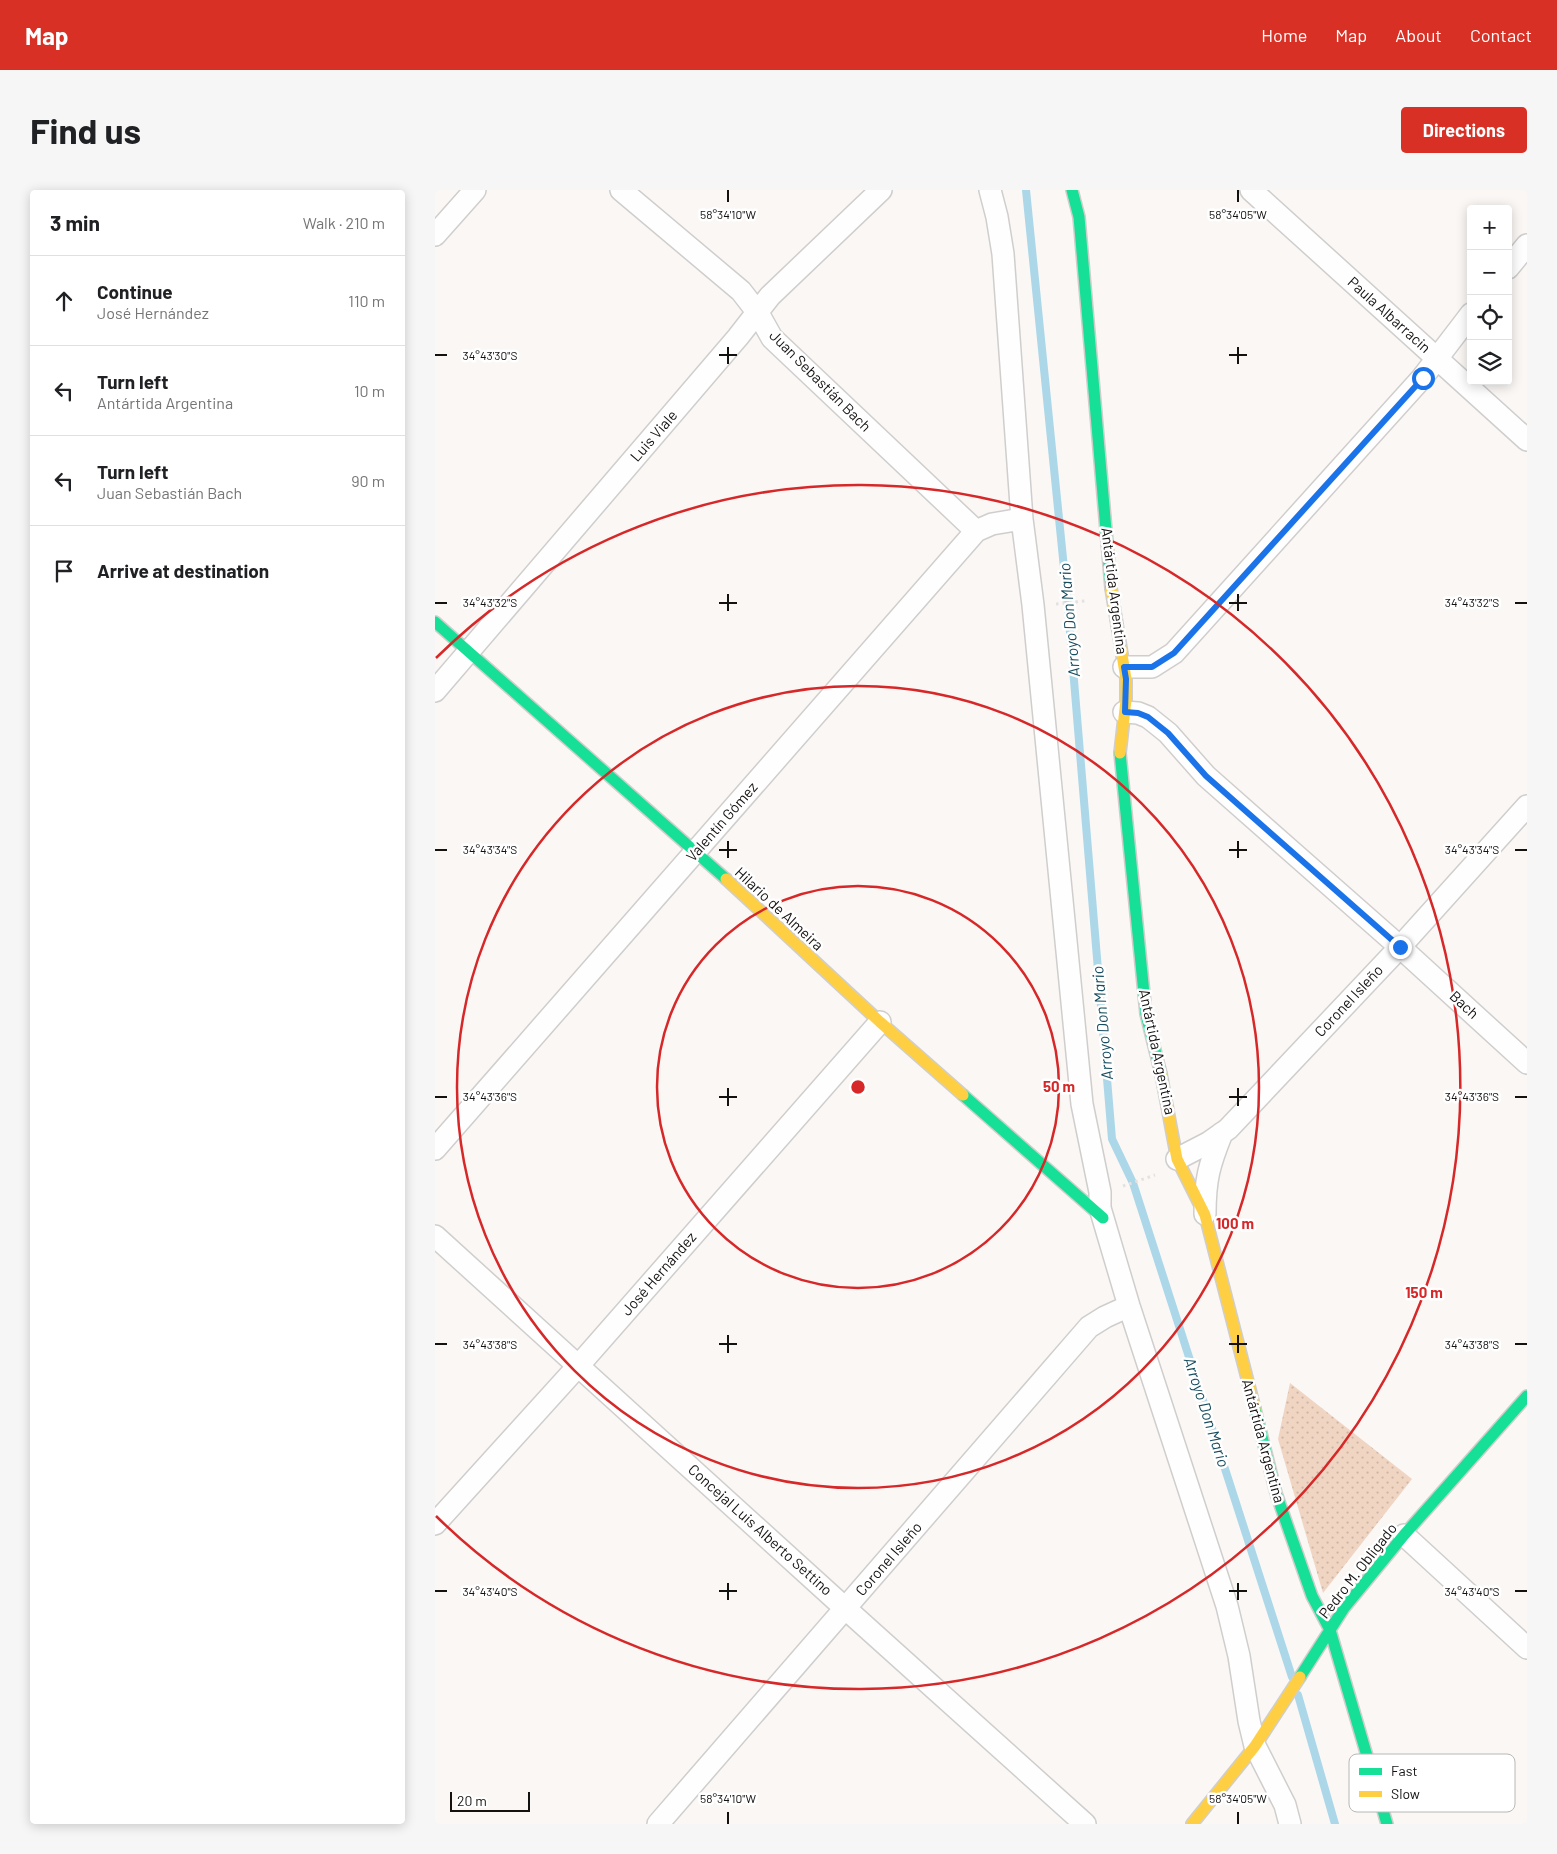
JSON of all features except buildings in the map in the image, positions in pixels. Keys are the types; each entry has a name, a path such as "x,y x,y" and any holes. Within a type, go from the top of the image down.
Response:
{"street":[{"path":"435,235 475,190"},
{"name":"Juan Sebastián Bach","path":"621,190 741,291 758,313 772,338 976,531"},
{"name":"Luis Viale","path":"435,691 758,313 770,296 881,190"},
{"path":"990,190 1003,254 1022,519 1035,625 1082,1104 1103,1218 1129,1306 1227,1606 1239,1656 1249,1721 1255,1746 1285,1805 1290,1824"},
{"name":"Antártida Argentina","path":"1072,190 1079,217 1112,599 1126,679 1121,754 1143,991 1146,1014 1170,1111 1170,1166 1205,1215 1275,1493 1311,1596 1330,1630 1366,1754"},
{"name":"Paula Albarracin","path":"1251,190 1527,440"},
{"path":"1512,263 1527,245"},
{"path":"1124,667 1152,667 1174,653 1423,378 1467,319"},
{"name":"Valentín Gómez","path":"435,1148 976,531 992,524 1022,519"},
{"name":"Hilario de Almeira","path":"435,622 696,852 880,1022 1103,1218"},
{"path":"1125,712 1138,713 1148,717 1168,733 1206,776 1400,947"},
{"name":"Coronel Isleño","path":"1170,1166 1229,1129 1400,947 1527,806"},
{"name":"Bach","path":"1400,947 1527,1063"},
{"name":"José Hernández","path":"435,1524 579,1365 880,1022"},
{"path":"1205,1215 1205,1190 1209,1165 1222,1133"},
{"name":"Concejal Luis Alberto Settino","path":"435,1236 1085,1824"},
{"name":"Coronel Isleño","path":"658,1824 1089,1327 1105,1316 1129,1306"},
{"name":"Pedro M. Obligado","path":"1192,1824 1255,1746 1344,1608 1404,1536 1527,1396"},
{"path":"1404,1536 1527,1648"},
{"name":"Antártida Argentina","path":"1383,1812 1387,1824"}],"path":[{"path":"1055,604 1091,600"},
{"path":"1115,1189 1170,1166"}],"shaded area":[{"path":"1290,1383 1412,1479 1323,1593 1278,1439"}],"waterway":[{"name":"Arroyo Don Mario","path":"1026,190 1068,608 1112,1139 1133,1183 1292,1677"},
{"name":"Arroyo Don Mario","path":"1298,1695 1335,1824"}],"traffic: fast":[{"path":"1072,190 1079,217 1111,588"},
{"path":"435,622 726,879"},
{"path":"1120,753 1146,1014 1161,1074"},
{"path":"963,1095 1103,1218"},
{"path":"1300,1677 1344,1608 1404,1535 1527,1396"},
{"path":"1255,1409 1276,1493 1312,1596 1330,1630 1366,1754"},
{"path":"1383,1812 1387,1824"}],"traffic: slow":[{"path":"1111,588 1126,679 1126,700 1120,753"},
{"path":"726,879 880,1022 963,1095"},
{"path":"1161,1074 1177,1159 1205,1215 1255,1409"},
{"path":"1192,1824 1255,1746 1300,1677"}],"route":[{"path":"1400,947 1206,776 1168,733 1148,717 1138,713 1125,712 1126,679 1124,667 1152,667 1174,653 1423,378"}]}
